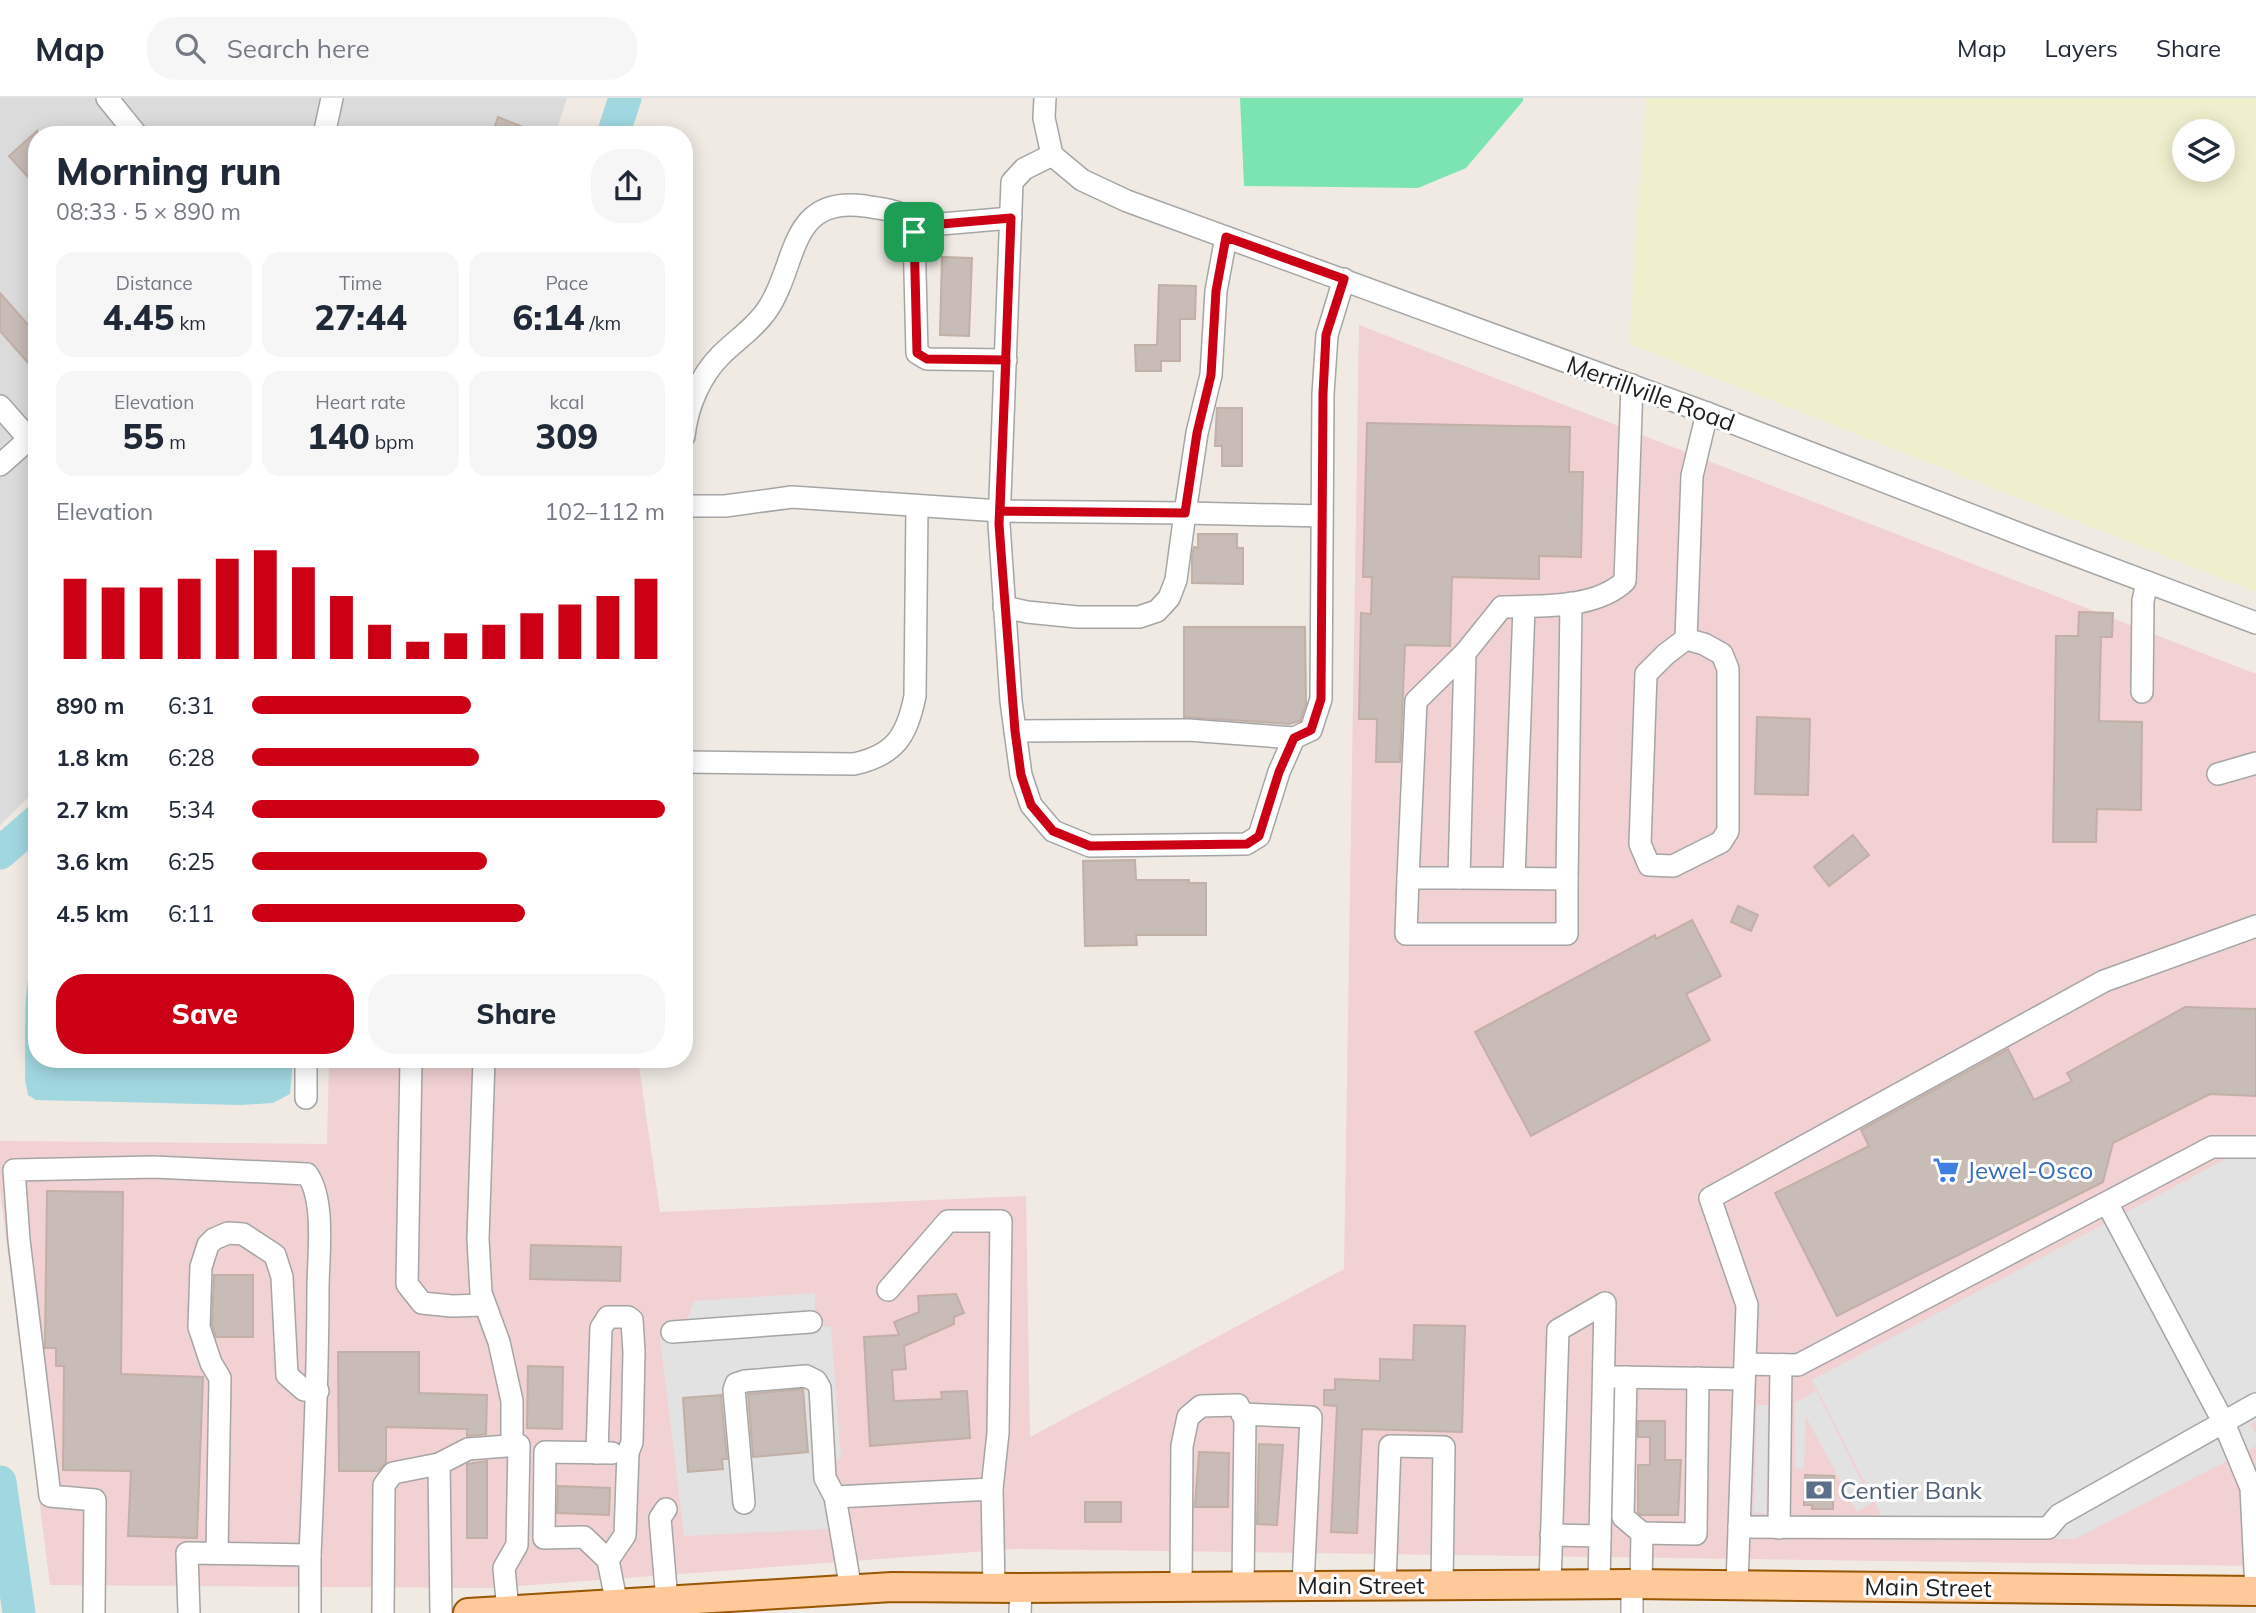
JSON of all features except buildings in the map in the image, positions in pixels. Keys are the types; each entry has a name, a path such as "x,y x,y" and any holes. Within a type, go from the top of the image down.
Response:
{"main road":[{"name":"Main Street","path":"468,1613 574,1610 667,1601 892,1587 1011,1597 1181,1587 1385,1585 1637,1584 2256,1590"}],"street":[{"path":"107,98 130,126"},
{"path":"326,126 332,98"},
{"path":"1045,98 1044,118 1052,155 1024,169 1012,182 1000,511 1004,607 1015,731 1021,775 1031,805 1053,831 1090,846 1247,844 1259,836 1279,772 1294,738"},
{"name":"Merrillville Road","path":"1052,155 1083,180 1127,201 1707,413 2256,623"},
{"path":"693,398 719,356 765,313 778,293 792,248 802,227 816,215 835,206 852,204 904,213 918,226 1011,218"},
{"path":"918,226 914,232 917,353 927,359 1006,360"},
{"path":"1004,607 1077,618 1139,617 1157,611 1170,598 1176,580 1197,433 1211,375 1216,291 1226,237"},
{"path":"1015,731 1188,730 1294,738 1311,730 1321,699 1323,394 1326,335 1344,279"},
{"path":"1564,605 1567,934 1406,934 1416,701 1465,653 1502,607 1564,605 1598,597 1625,581 1632,385"},
{"path":"0,406 28,431"},
{"path":"1686,639 1692,476 1707,413"},
{"path":"0,464 28,440"},
{"path":"693,506 725,506 792,497 1000,511 1322,516"},
{"path":"693,762 854,764 872,760 894,747 909,723 915,696 917,507"},
{"path":"2142,692 2143,601 2147,582"},
{"path":"1514,878 1524,607"},
{"path":"1686,639 1722,654 1728,669 1727,831 1721,842 1673,866 1649,865 1640,844 1646,674 1686,639"},
{"path":"1459,878 1465,653"},
{"path":"2218,774 2256,763"},
{"path":"1408,878 1567,879"},
{"path":"1737,1585 1747,1305 1710,1198 2104,981 2256,926"},
{"path":"306,1068 306,1098"},
{"path":"411,1068 407,1284 422,1303 485,1305"},
{"path":"484,1068 478,1239 481,1293 499,1342 512,1401 512,1445"},
{"path":"1603,1377 1698,1378 1781,1365 1798,1365 2212,1147 2256,1147"},
{"path":"94,1613 95,1500 50,1496 20,1253 14,1170 154,1167 307,1174 312,1181 318,1211 318,1391 310,1613"},
{"path":"2107,1203 2224,1423 2253,1488 2256,1590"},
{"path":"888,1290 948,1221 1001,1221 998,1433 992,1489 1011,1597"},
{"path":"217,1553 220,1378 211,1363 199,1328 201,1267 208,1245 215,1238 228,1233 243,1234 275,1255 282,1278 287,1375 304,1390 318,1391"},
{"path":"1550,1585 1558,1330 1605,1303 1599,1584"},
{"path":"597,1453 601,1328 608,1317 628,1317 632,1320 634,1352 632,1442 628,1453 625,1535 608,1560"},
{"path":"672,1332 811,1322"},
{"path":"1779,1528 1781,1365"},
{"path":"744,1503 734,1390 736,1384 806,1376 816,1381 820,1388 825,1478 835,1497 851,1590"},
{"path":"1626,1377 1623,1517 1642,1533 1696,1534 1698,1378"},
{"path":"1739,1527 2048,1528 2059,1516 2256,1404"},
{"path":"1181,1587 1182,1446 1188,1417 1201,1406 1214,1405 1238,1405 1245,1419 1243,1586"},
{"path":"1242,1414 1311,1417 1303,1586"},
{"path":"383,1613 384,1485 393,1473 439,1464 468,1449 519,1445 517,1545 505,1568 508,1611"},
{"path":"1385,1585 1390,1446 1444,1447 1442,1585"},
{"path":"617,1605 608,1560 584,1537 544,1538 545,1452 628,1453"},
{"path":"439,1464 441,1613"},
{"path":"835,1497 992,1489"},
{"path":"666,1509 660,1518 667,1601"},
{"path":"1632,1613 1642,1533"},
{"path":"1551,1535 1600,1536"},
{"path":"189,1613 187,1553 310,1555"}],"shaded area":[{"path":"0,98 567,98 558,126 28,126 28,798 0,825"},
{"path":"1359,325 2256,674 2256,1566 1014,1549 491,1588 50,1585 0,1191 0,1141 327,1144 329,1068 639,1068 660,1212 1026,1196 1030,1437 1344,1269"},
{"path":"2226,1159 2256,1159 2256,1421 2251,1424 2256,1436 2256,1446 2075,1539 1893,1538 1812,1380"},
{"path":"815,1293 815,1322 821,1327 831,1326 841,1459 823,1462 828,1529 684,1536 660,1337 677,1336 694,1301"},
{"path":"1816,1391 1872,1503 1857,1512 1806,1417 1804,1468 1795,1469 1795,1403"},
{"path":"1757,1405 1768,1405 1766,1513 1754,1513"}],"green space":[{"path":"1240,98 1523,98 1523,101 1466,168 1418,188 1244,186"},
{"path":"1646,98 2256,98 2256,592 1629,344"}],"water":[{"path":"28,983 28,1068 292,1068 290,1094 273,1103 241,1105 36,1100 28,1095 25,1080"}],"waterway":[{"path":"616,126 625,98"},
{"path":"0,853 28,829"},
{"path":"0,1482 19,1613"}],"place":[{"name":"Jewel-Osco","path":"1946,1170"},
{"name":"Centier Bank","path":"1819,1490"}],"route":[{"path":"914,232 917,353 927,359 1006,360 999,524 1015,731 1021,775 1031,805 1053,831 1090,846 1247,844 1259,836 1279,772 1294,738 1311,730 1321,699 1323,394 1326,335 1344,279 1226,237 1216,291 1211,375 1197,433 1185,513 1000,511 1003,435 1011,218 918,226 914,232"}]}
